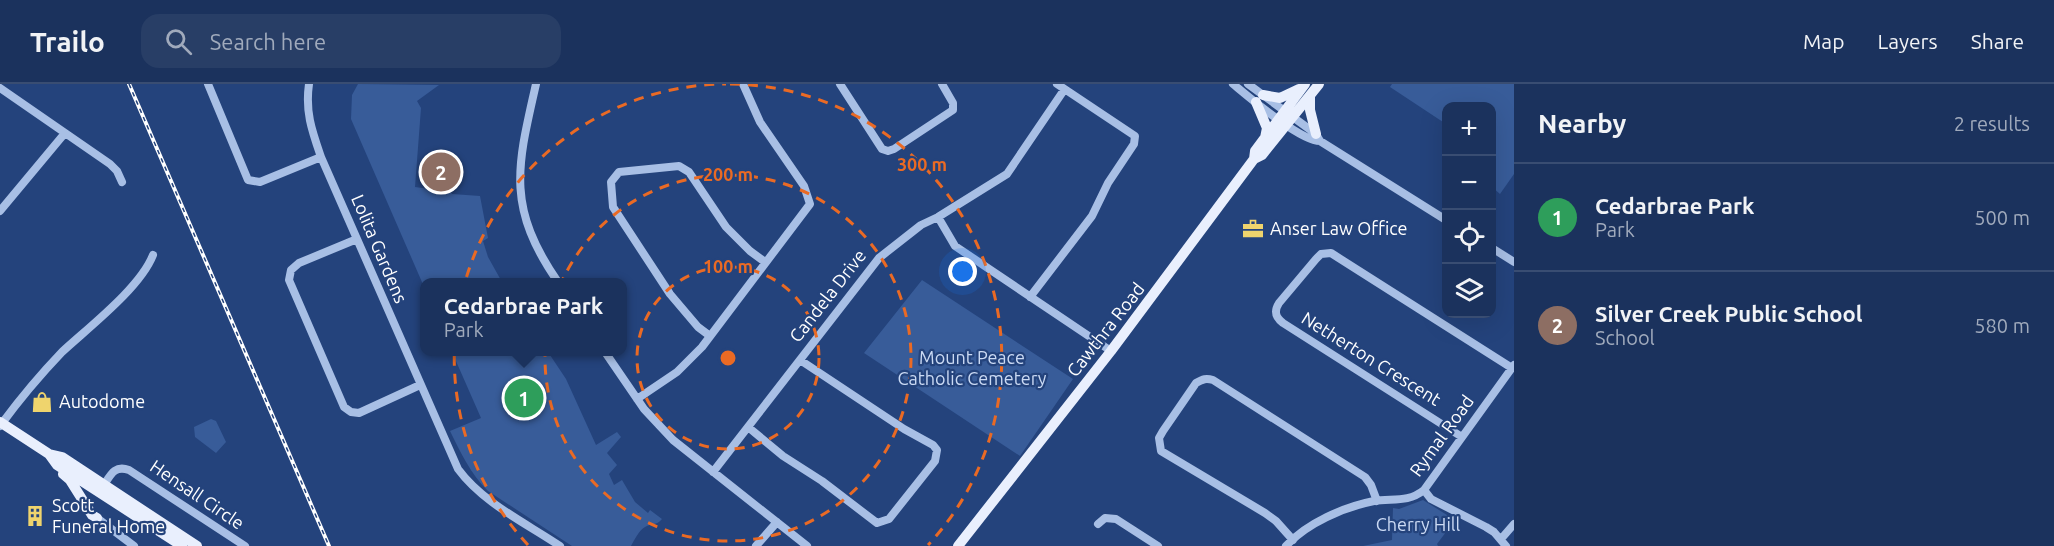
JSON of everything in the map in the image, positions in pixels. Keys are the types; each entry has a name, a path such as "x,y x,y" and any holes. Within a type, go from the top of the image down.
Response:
{"main road":[{"name":"Cawthra Road","path":"1254,159 1255,152 1265,138 1310,97 1319,84"},
{"path":"1265,138 1267,128 1259,99 1280,98 1304,86"},
{"name":"Cawthra Road","path":"958,546 1111,351 1254,159 1262,155 1304,86"},
{"path":"1310,97 1310,110 1318,138"},
{"path":"1,424 49,454 62,457 182,546"},
{"path":"49,454 57,465 105,490 197,546"},
{"path":"57,465 58,471 70,480 89,511 98,518"},
{"path":"98,518 94,504 105,490"}],"street":[{"path":"208,84 248,180 260,182 321,157"},
{"name":"Lolita Gardens","path":"309,84 307,103 310,125 321,157 448,448 467,481 485,497 560,546"},
{"path":"536,84 520,157 520,191 533,240 556,278"},
{"path":"637,399 677,372 702,347 810,204 804,186 760,122 743,84"},
{"path":"840,84 882,149 888,150 894,149 953,110 953,103 942,84"},
{"path":"1233,84 1442,217"},
{"path":"1248,84 1259,99"},
{"path":"1030,297 1092,216 1108,183 1134,144 1135,136 1128,130 1060,87"},
{"name":"Candela Drive","path":"713,472 879,258 921,225 1007,174 1060,87"},
{"path":"0,88 110,164 117,171 122,183"},
{"path":"0,211 65,133"},
{"path":"710,336 698,327 670,294 613,207 611,182 619,172 679,166 689,172 726,227 750,251 765,262"},
{"path":"938,217 955,246 1111,351"},
{"path":"357,239 299,263 291,270 289,280 298,302 344,407 351,412 359,413 420,385"},
{"path":"1496,250 1512,258"},
{"name":"Netherton Crescent","path":"1462,437 1283,323 1276,314 1279,303 1321,254 1331,253 1513,366"},
{"path":"1,424 47,368 128,290 150,263 153,255"},
{"path":"608,356 644,409 673,440 807,546"},
{"path":"748,427 783,456 822,481 877,523 889,519 935,461 937,450 933,445 904,429 800,360"},
{"name":"Rymal Road","path":"1289,543 1312,526 1334,514 1377,501 1398,501 1410,498 1424,490 1513,366"},
{"path":"1289,543 1276,521 1265,513 1161,451 1159,438 1163,430 1196,383 1201,380 1206,378 1213,380 1365,477 1377,501"},
{"name":"Hensall Circle","path":"105,490 117,469 129,470 245,546"},
{"path":"1424,490 1431,499 1486,527 1504,543 1514,524"},
{"path":"98,518 134,546"},
{"path":"1098,524 1105,518 1116,519 1158,546"},
{"path":"756,546 777,522"}],"green space":[{"path":"358,84 439,85 417,101 421,108 415,187 452,194 480,196 488,238 483,241 488,257 500,278 420,278 351,119 352,95"},
{"path":"1392,84 1514,84 1514,174 1500,194 1496,190 1496,102 1442,102 1442,121 1390,87"},
{"name":"Mount Peace Catholic Cemetery","path":"922,280 1073,379 1020,456 864,353"},
{"path":"454,356 551,356 566,379 596,445 617,432 621,437 607,453 617,465 609,474 614,485 622,480 635,502 648,513 650,510 662,519 658,523 643,528 631,546 572,546 488,491 471,470 450,431 481,418"},
{"path":"211,419 216,421 226,442 216,453 195,437 194,427"},
{"name":"Cherry Hill","path":"1423,500 1455,520 1437,544 1438,546 1363,546 1392,540 1393,508 1399,509"}],"railway":[{"path":"129,84 329,546"}],"place":[{"name":"Silver Creek Public School","path":"441,172"},
{"name":"Anser Law Office","path":"1253,229"},
{"name":"Cedarbrae Park","path":"524,398"},
{"name":"Autodome","path":"42,402"},
{"name":"Scott Funeral Home","path":"35,516"}]}
